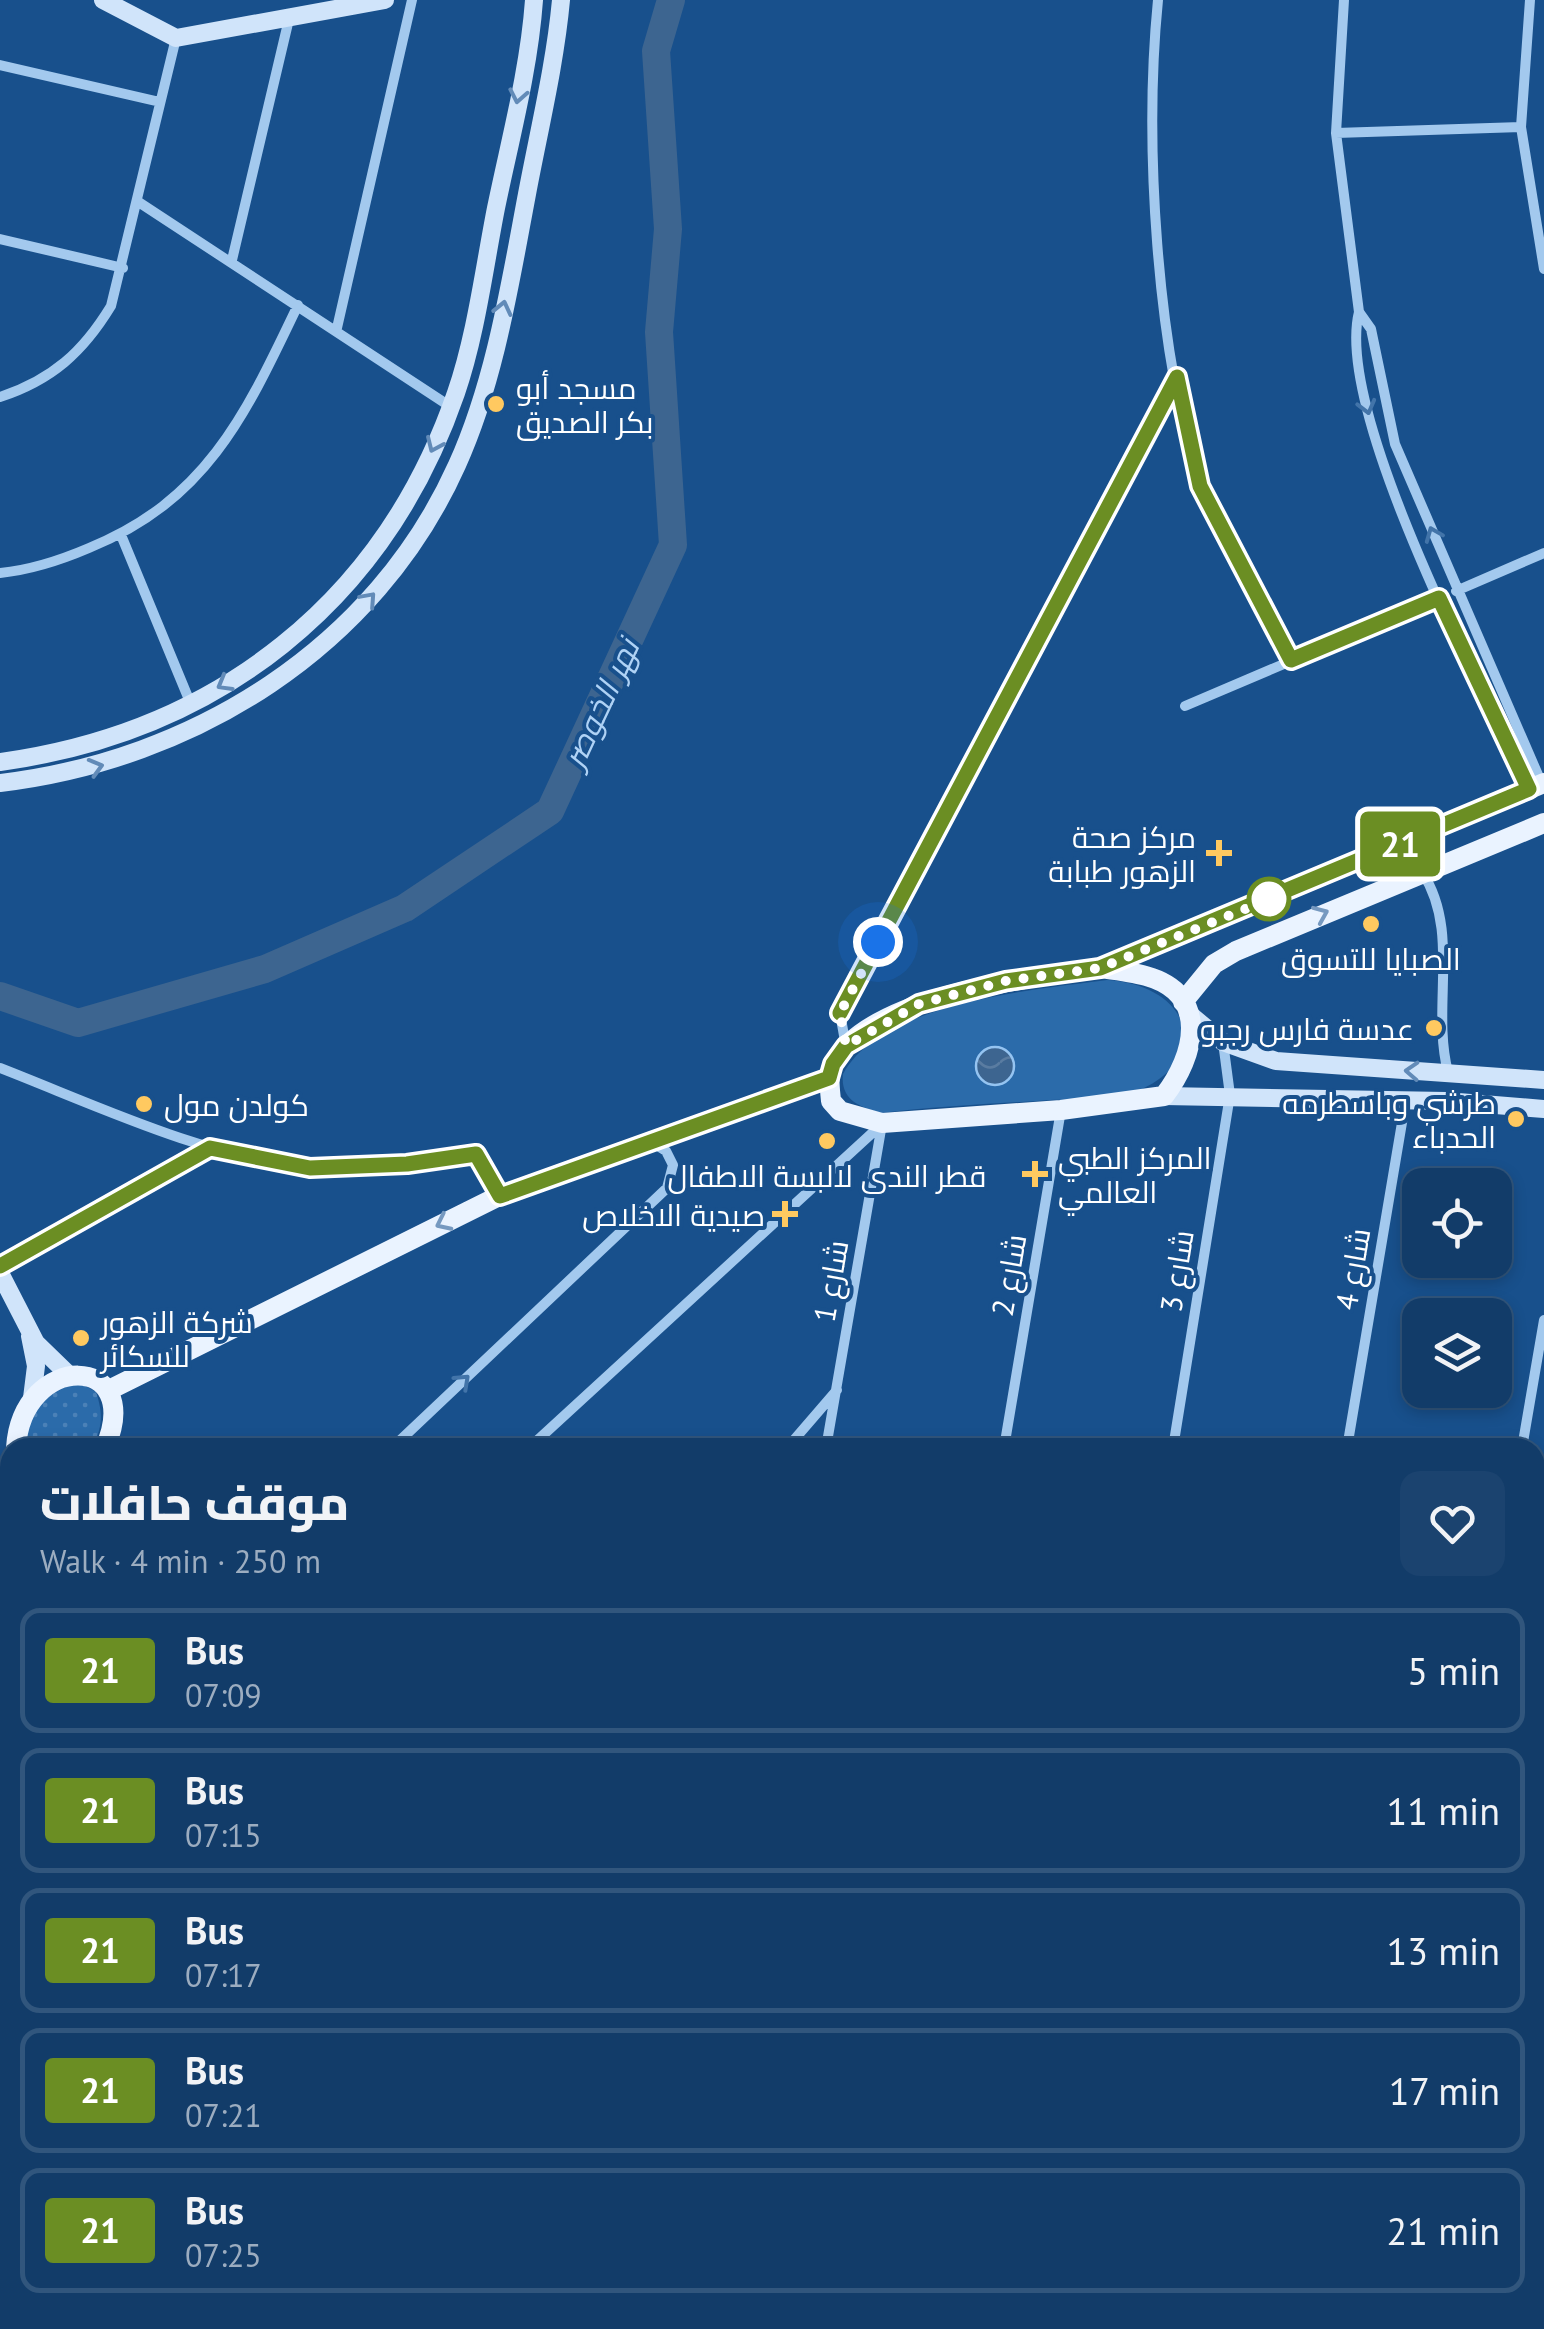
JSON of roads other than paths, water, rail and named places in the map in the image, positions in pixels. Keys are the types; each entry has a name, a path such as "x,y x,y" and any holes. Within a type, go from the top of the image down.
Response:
{"main road":[{"path":"1100,968 1149,976 1166,985 1185,1008 1192,1048 1184,1071 1164,1096 1061,1110 882,1123 840,1112 832,1101 829,1078 833,1064 846,1046 919,1004 1006,981 1100,968 1538,786"},
{"path":"1185,1008 1214,964 1236,951 1544,823"},
{"path":"109,1390 500,1196 829,1078"},
{"path":"18,1438 32,1398 46,1384 69,1375 86,1376 109,1390 116,1415 108,1438"}],"street":[{"path":"103,0 176,38 385,0"},
{"path":"337,328 412,0"},
{"path":"0,762 110,737 190,702 262,662 347,588 402,513 451,407 492,232 534,0"},
{"path":"0,783 79,772 150,748 276,683 338,632 390,576 457,465 482,398 519,238 561,0"},
{"path":"1158,0 1156,231 1177,377 1200,486 1291,660"},
{"path":"1344,0 1336,133 1359,312 1354,333 1371,423 1439,598 1538,786"},
{"path":"1530,0 1521,127 1544,269"},
{"path":"232,260 289,19"},
{"path":"0,397 31,387 64,366 91,339 111,306 176,38"},
{"path":"0,64 160,102"},
{"path":"1336,133 1521,127"},
{"path":"137,201 337,328 451,407"},
{"path":"492,232 519,238"},
{"path":"0,240 123,268"},
{"path":"0,573 70,556 152,518 219,452 252,400 298,305"},
{"path":"1359,312 1371,329 1395,444 1538,786"},
{"path":"846,1046 840,1013 1177,377"},
{"path":"121,535 190,702"},
{"path":"1456,591 1544,553"},
{"path":"1186,706 1439,598"},
{"path":"1422,871 1437,894 1442,923 1448,1072"},
{"path":"1185,1008 1223,1042 1276,1061 1544,1080"},
{"name":"شارع 3","path":"1175,1438 1230,1095 1223,1042"},
{"path":"0,1068 210,1148 310,1168 407,1164 476,1154 500,1196"},
{"path":"1164,1096 1406,1100 1544,1108"},
{"name":"شارع 4","path":"1349,1438 1406,1100"},
{"name":"شارع 2","path":"1006,1438 1061,1110"},
{"path":"541,1438 882,1123"},
{"name":"شارع 1","path":"828,1438 882,1123"},
{"path":"403,1438 667,1188 674,1172 670,1158 660,1146 645,1142"},
{"path":"32,1398 36,1366 28,1330 0,1269 210,1148"},
{"path":"1524,1438 1544,1320"},
{"path":"28,1330 69,1375"},
{"path":"795,1438 837,1389"}],"water":[{"path":"995,1047 1009,1052 1014,1066 1009,1080 995,1085 981,1080 976,1066 981,1052"}],"waterway":[{"name":"نهر الخوصر","path":"0,996 78,1023 265,969 405,908 550,811 673,545 659,332 668,229 656,51 671,0"}],"place":[{"name":"مسجد أبو بكر الصديق","path":"496,404"},
{"name":"مركز صحة الزهور طبابة","path":"1219,853"},
{"name":"الصبايا للتسوق","path":"1371,924"},
{"name":"عدسة فارس رجبو","path":"1434,1028"},
{"name":"كولدن مول","path":"144,1104"},
{"name":"طرشي وباسطرمه الحدباء","path":"1516,1119"},
{"name":"قطر الندى لالبسة الاطفال","path":"827,1141"},
{"name":"المركز الطبي العالمي","path":"1035,1174"},
{"name":"صيدية الاخلاص","path":"785,1214"},
{"name":"شركة الزهور للسكائر","path":"81,1338"}]}
